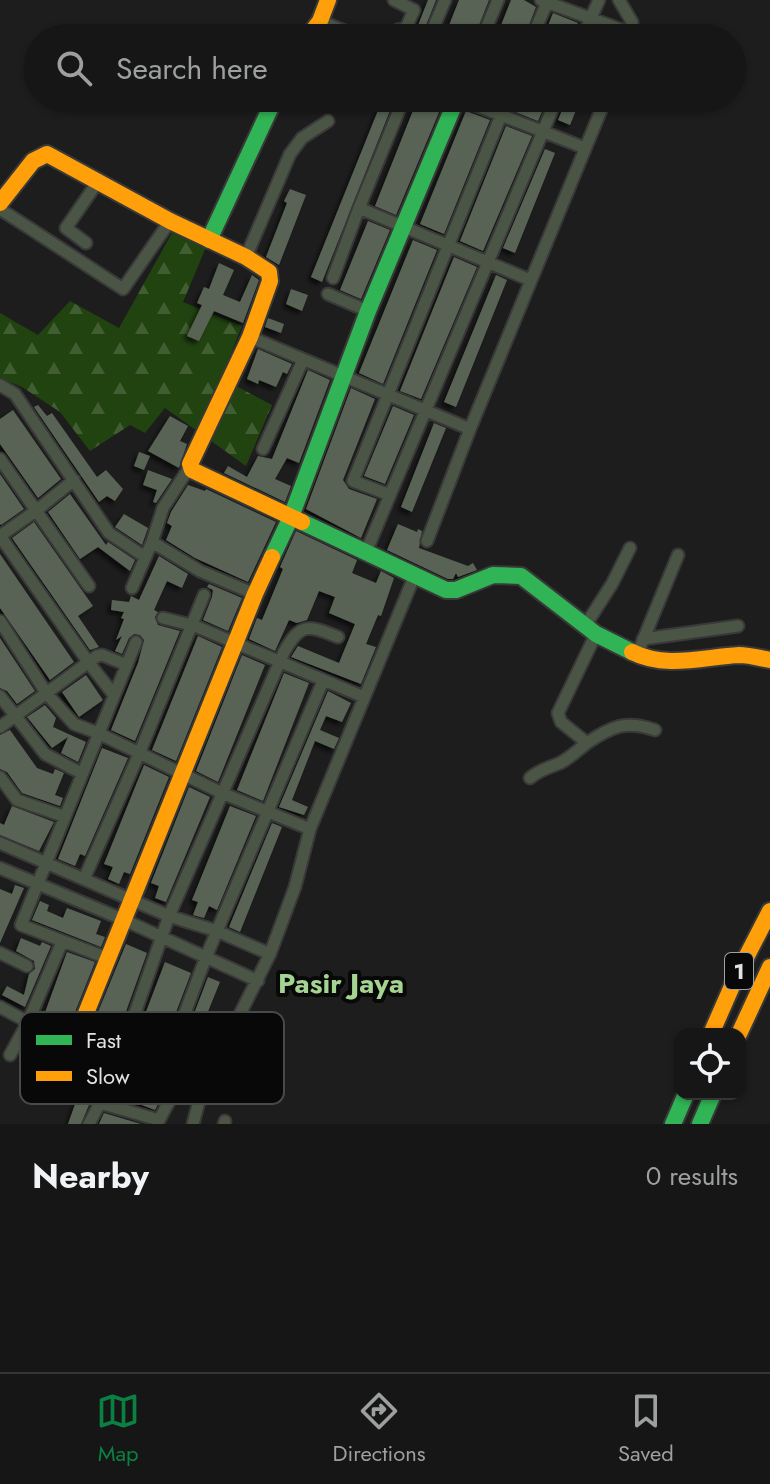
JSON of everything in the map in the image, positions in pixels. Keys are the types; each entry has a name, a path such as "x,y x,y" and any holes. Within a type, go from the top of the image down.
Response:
{"main road":[{"path":"318,24 328,0"},
{"path":"209,240 268,112"},
{"path":"86,1012 255,594 291,517 368,311 451,112"},
{"path":"0,206 40,155 56,157 170,221 266,268 270,281 250,337 189,468 414,577 450,591 493,575 521,576 590,630 640,647 661,662 743,655 770,660"},
{"name":"1","path":"714,1028 770,911"},
{"name":"1","path":"742,1028 770,967"},
{"path":"673,1124 683,1100"},
{"path":"700,1124 710,1100"}],"street":[{"path":"394,0 414,10 408,24"},
{"path":"435,24 445,0"},
{"path":"488,24 498,0"},
{"path":"588,24 599,0"},
{"path":"619,0 632,24"},
{"path":"537,24 545,1 605,24"},
{"path":"320,21 327,24"},
{"path":"333,278 398,112"},
{"path":"496,112 585,148"},
{"path":"366,552 551,112"},
{"path":"427,541 600,112"},
{"path":"390,495 353,481 501,114"},
{"path":"246,257 290,154 302,138 328,121"},
{"path":"86,243 66,228 99,180"},
{"path":"0,206 123,289 170,221"},
{"path":"359,208 530,280"},
{"path":"328,294 368,311"},
{"path":"250,337 470,429"},
{"path":"263,449 303,360"},
{"path":"0,385 15,394 109,533 145,557"},
{"path":"0,459 89,586"},
{"path":"132,588 163,508 189,468"},
{"path":"74,480 0,536 114,695"},
{"path":"152,542 200,571 255,594"},
{"path":"587,743 561,722 558,713 595,613 630,548"},
{"path":"640,647 678,555"},
{"path":"242,1012 270,954 295,887 310,829 414,577"},
{"path":"84,879 204,595"},
{"path":"163,618 236,643 364,697"},
{"path":"0,621 47,694 74,724 222,793 310,829"},
{"path":"136,1012 169,916 289,642 303,628 310,626 338,637"},
{"path":"640,647 738,626"},
{"path":"107,958 21,925 136,642"},
{"path":"0,727 100,655 127,665"},
{"path":"185,1012 323,681"},
{"path":"0,696 45,754 81,773"},
{"path":"530,778 544,767 572,756 587,743 624,724 637,724 655,730"},
{"path":"0,777 17,800 63,816"},
{"path":"0,843 169,916 217,931 270,954"},
{"path":"0,868 258,981"},
{"path":"32,1012 62,942"},
{"path":"0,953 27,966"},
{"path":"0,1007 20,1018"},
{"path":"10,1055 20,1037"},
{"path":"89,1124 99,1104"},
{"path":"103,1104 158,1122 168,1104"},
{"path":"193,1124 198,1104"}],"green space":[{"path":"172,233 206,247 183,302 242,326 221,378 272,405 246,466 165,408 145,433 130,425 90,451 60,412 22,387 0,378 0,313 38,335 70,301 119,328"}],"building":[{"path":"428,0 436,0 427,24 419,24"},
{"path":"459,0 489,0 480,24 450,24"},
{"path":"511,0 524,0 536,7 529,24 502,24"},
{"path":"553,13 578,23 578,24 549,24"},
{"path":"377,112 389,112 322,282 311,277"},
{"path":"412,112 439,112 396,215 375,206"},
{"path":"466,112 490,120 444,234 420,224"},
{"path":"516,112 542,112 538,121"},
{"path":"561,112 575,112 570,125 558,120"},
{"path":"506,126 532,136 483,251 460,241"},
{"path":"545,149 555,153 515,253 503,248"},
{"path":"290,189 306,195 279,265 266,257"},
{"path":"368,221 390,230 361,299 340,290"},
{"path":"413,240 437,250 383,384 359,373"},
{"path":"454,257 477,267 421,399 400,391"},
{"path":"219,263 234,270 223,295 240,302 252,275 259,280 243,323 214,311 199,341 187,336 202,305 197,303 204,287 209,289"},
{"path":"496,275 507,280 456,407 444,402"},
{"path":"291,289 308,295 302,311 286,304"},
{"path":"268,318 284,324 281,333 265,327"},
{"path":"258,349 292,364 287,374 283,372 276,387 247,379"},
{"path":"308,370 330,380 299,463 287,458 275,479 291,486 285,502 224,473 228,466 247,477 258,456 272,459"},
{"path":"351,388 375,399 343,480 349,489 377,499 361,538 306,509"},
{"path":"38,405 47,416 52,413 97,477 106,470 123,489 115,501 107,496 99,502 34,407"},
{"path":"393,406 414,415 385,484 364,476"},
{"path":"13,410 61,479 38,498 0,444 0,419"},
{"path":"170,416 188,426 180,441 187,444 179,468 148,451"},
{"path":"434,423 446,428 412,512 401,507"},
{"path":"139,452 150,456 144,470 134,466"},
{"path":"148,470 172,479 156,503 153,502 157,490 143,485"},
{"path":"0,474 24,509 1,525 0,524"},
{"path":"188,485 206,489 276,522 248,582 195,558 166,540 172,526 167,523 171,512"},
{"path":"70,494 106,545 108,542 135,560 130,571 98,547 80,559 48,512"},
{"path":"124,514 148,528 142,545 115,527"},
{"path":"34,522 93,606 78,616 99,647 90,650 12,538"},
{"path":"398,524 422,531 419,548 468,566 473,563 477,570 458,577 456,573 453,579 448,579 387,550"},
{"path":"296,531 357,560 352,573 376,583 381,571 394,578 381,616 378,615 366,644 376,647 361,684 291,657 298,646 339,663 355,624 329,613 335,597 319,591 307,620 297,623 289,620 275,651 249,639 257,618 262,620"},
{"path":"0,554 74,662 50,680 0,608"},
{"path":"159,556 188,574 182,588 167,581 154,610 158,612 155,617 158,625 180,631 135,741 111,730 144,640 134,634 122,654 115,651 122,636 116,640 124,612 111,610 112,600 129,602 131,596 139,600"},
{"path":"209,584 242,598 228,631 203,620 212,597 213,590 207,587"},
{"path":"198,636 222,647 176,761 152,750"},
{"path":"0,638 35,691 17,704 7,691 0,688"},
{"path":"242,655 265,665 218,782 196,771"},
{"path":"284,673 309,683 263,801 237,790"},
{"path":"86,675 103,700 79,717 62,692"},
{"path":"328,691 351,703 342,722 326,716 320,730 339,738 334,749 315,741 292,800 308,807 304,815 279,807"},
{"path":"45,705 56,718 53,727 86,742 78,762 61,753 68,737 52,748 27,717"},
{"path":"10,730 37,768 53,774 55,769 64,773 55,795 63,798 60,806 22,793 7,772 0,769 0,735"},
{"path":"102,748 128,758 85,856 80,854 75,866 58,859"},
{"path":"144,765 169,777 130,874 124,872 119,884 108,879 113,867 104,864"},
{"path":"189,787 210,797 166,902 155,898 159,886 151,883"},
{"path":"12,806 54,822 39,851 0,835 0,823 4,825"},
{"path":"230,806 256,816 217,910 209,906 204,918 193,915 198,902 192,900"},
{"path":"272,823 282,827 240,932 229,927"},
{"path":"15,885 24,888 0,943 0,889 12,894"},
{"path":"40,901 49,905 47,911 63,918 67,908 101,921 96,934 105,937 101,947 32,920"},
{"path":"21,938 40,946 42,942 51,946 25,1007 2,995 7,986 24,995 29,974 35,969 34,961 16,951"},
{"path":"126,944 147,953 126,1012 98,1012"},
{"path":"67,952 95,962 75,1012 45,1012"},
{"path":"165,962 191,973 176,1012 146,1012"},
{"path":"208,977 220,982 208,1012 195,1012"},
{"path":"75,1104 89,1105 81,1124 68,1124"},
{"path":"139,1104 158,1104 155,1110"},
{"path":"104,1113 141,1124 99,1124"}],"traffic: fast":[{"path":"209,240 268,112"},
{"path":"272,557 291,517 368,311 451,112"},
{"path":"302,522 446,590 456,590 493,575 521,576 596,634 632,652"},
{"path":"673,1124 683,1100"},
{"path":"700,1124 710,1100"}],"traffic: slow":[{"path":"318,24 328,0"},
{"path":"0,203 33,161 47,154 170,221 246,257 269,272 270,281 250,337 190,464 192,470 302,522"},
{"path":"86,1012 272,557"},
{"path":"632,652 671,661 739,655 770,660"},
{"path":"714,1028 770,911"},
{"path":"742,1028 770,967"}],"district":[{"name":"Pasir Jaya","path":"341,983"}]}
